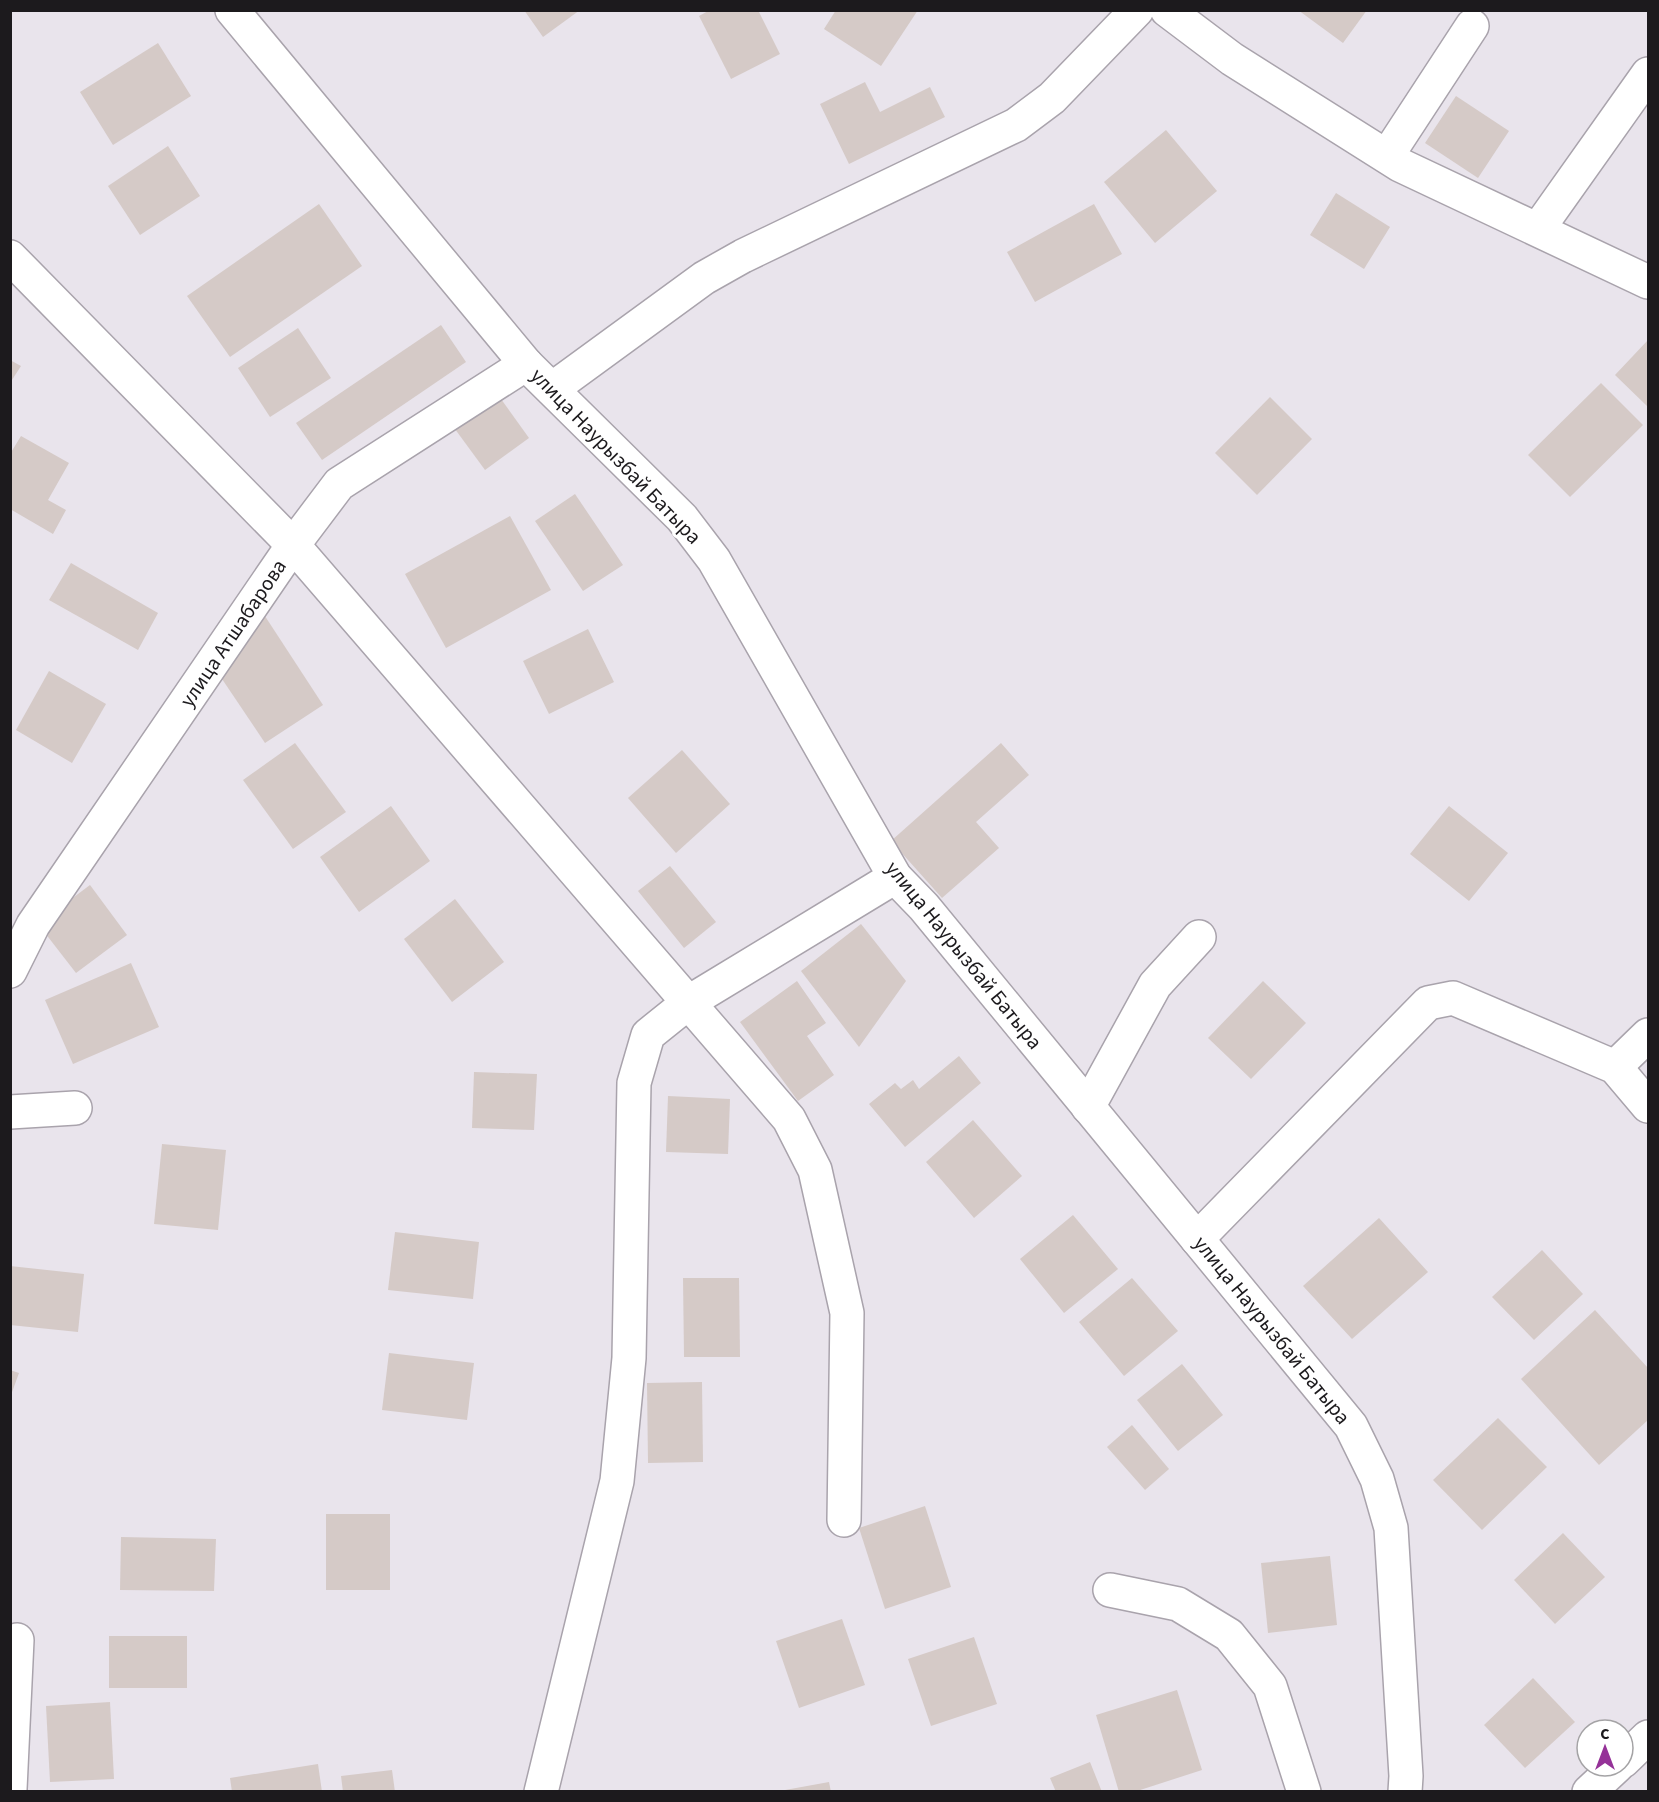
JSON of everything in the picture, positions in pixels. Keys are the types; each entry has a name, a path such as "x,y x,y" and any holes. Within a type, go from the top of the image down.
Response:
{"street":[{"name":"улица Наурызбай Батыра","path":"232,10 526,364 682,518 714,560 895,877 924,908 1351,1426 1377,1479 1391,1528 1405,1791"},
{"path":"552,389 704,278 743,256 1016,125 1052,98 1137,10"},
{"path":"1167,10 1232,59 1400,165 1648,282"},
{"path":"1387,156 1472,26"},
{"path":"1538,229 1648,74"},
{"path":"10,257 293,545 789,1119 815,1170 847,1313 844,1520"},
{"name":"улица Атшабарова","path":"10,971 33,925 293,545 339,484 526,364"},
{"path":"541,1791 617,1481 629,1358 634,1083 648,1035 688,1002 895,877"},
{"path":"1088,1107 1155,985 1199,937"},
{"path":"1197,1239 1428,1003 1453,998 1615,1067 1648,1106"},
{"path":"1615,1067 1648,1035"},
{"path":"10,1112 75,1108"},
{"path":"1110,1590 1178,1604 1228,1635 1269,1686 1304,1791"},
{"path":"10,1790 17,1640"},
{"path":"1635,1749 1648,1737"},
{"path":"1589,1791 1604,1778"}],"building":[{"path":"524,10 580,10 543,37"},
{"path":"710,10 758,10 780,54 731,79 699,16"},
{"path":"836,10 918,10 881,66 824,29"},
{"path":"1298,10 1367,10 1343,43"},
{"path":"158,43 191,96 113,145 80,92"},
{"path":"865,82 880,112 930,87 945,117 849,164 820,104"},
{"path":"1456,96 1509,131 1478,178 1425,143"},
{"path":"1166,130 1217,191 1155,243 1104,182"},
{"path":"168,146 200,196 140,235 108,186"},
{"path":"1336,193 1390,227 1364,269 1310,235"},
{"path":"319,204 362,266 230,357 187,296"},
{"path":"1094,204 1122,254 1035,302 1007,252"},
{"path":"441,325 466,362 322,460 296,423"},
{"path":"298,328 331,378 270,417 238,368"},
{"path":"1648,340 1648,407 1615,375"},
{"path":"10,360 21,366 10,383"},
{"path":"1601,383 1643,425 1570,497 1528,455"},
{"path":"496,392 529,438 485,470 452,425"},
{"path":"1270,397 1312,439 1257,495 1215,453"},
{"path":"21,436 69,463 48,500 66,510 53,534 10,509 10,454"},
{"path":"575,494 623,565 583,591 535,521"},
{"path":"510,516 551,590 446,648 405,574"},
{"path":"71,563 158,613 138,650 49,600"},
{"path":"261,610 323,705 265,743 218,673"},
{"path":"588,629 614,682 549,714 523,661"},
{"path":"49,671 106,704 72,763 16,730"},
{"path":"295,743 346,812 293,849 243,780"},
{"path":"1001,743 1029,775 976,822 999,848 942,898 891,841"},
{"path":"682,750 730,804 676,853 628,798"},
{"path":"391,806 430,861 359,912 320,857"},
{"path":"1449,806 1508,853 1469,901 1410,854"},
{"path":"670,866 716,922 684,948 638,891"},
{"path":"90,885 127,935 76,973 38,924"},
{"path":"455,899 504,962 452,1002 404,939"},
{"path":"861,924 906,981 859,1047 801,971"},
{"path":"131,963 159,1027 73,1064 45,1000"},
{"path":"797,981 826,1023 807,1036 834,1075 798,1101 740,1022"},
{"path":"1263,981 1306,1023 1251,1079 1208,1038"},
{"path":"959,1056 981,1083 905,1147 869,1104 895,1083 901,1089 913,1080 919,1089"},
{"path":"474,1072 537,1074 534,1130 472,1128"},
{"path":"668,1096 730,1099 728,1154 666,1152"},
{"path":"973,1120 1022,1176 974,1218 926,1162"},
{"path":"162,1144 226,1150 218,1230 154,1224"},
{"path":"1073,1215 1118,1269 1064,1313 1020,1259"},
{"path":"1379,1218 1428,1272 1352,1339 1303,1286"},
{"path":"395,1232 479,1242 473,1299 388,1290"},
{"path":"1542,1250 1583,1294 1534,1340 1492,1297"},
{"path":"10,1266 84,1274 78,1332 10,1325"},
{"path":"683,1278 739,1278 740,1357 684,1357"},
{"path":"1132,1278 1178,1331 1124,1376 1079,1322"},
{"path":"1595,1310 1648,1368 1648,1420 1599,1465 1521,1379"},
{"path":"389,1353 474,1363 467,1420 382,1410"},
{"path":"1182,1364 1223,1415 1178,1451 1137,1400"},
{"path":"10,1370 19,1373 11,1395 10,1395"},
{"path":"702,1382 703,1462 648,1463 647,1383"},
{"path":"1498,1418 1547,1467 1482,1530 1433,1480"},
{"path":"1132,1425 1169,1469 1145,1490 1107,1447"},
{"path":"925,1506 951,1587 885,1609 859,1528"},
{"path":"326,1514 390,1514 390,1590 326,1590"},
{"path":"1563,1533 1605,1577 1555,1624 1514,1580"},
{"path":"121,1537 216,1539 214,1591 120,1590"},
{"path":"1330,1556 1337,1625 1268,1633 1261,1563"},
{"path":"842,1619 865,1685 799,1708 776,1641"},
{"path":"109,1636 187,1636 187,1688 109,1688"},
{"path":"974,1637 997,1704 931,1726 908,1659"},
{"path":"1533,1678 1575,1722 1525,1768 1484,1725"},
{"path":"1177,1690 1202,1770 1134,1792 1119,1792 1096,1715"},
{"path":"110,1702 114,1779 50,1782 46,1706"},
{"path":"1090,1762 1102,1792 1056,1792 1050,1778"},
{"path":"318,1764 322,1792 232,1792 230,1778"},
{"path":"392,1770 395,1792 343,1792 341,1776"},
{"path":"829,1782 831,1792 785,1792 785,1790"}]}
